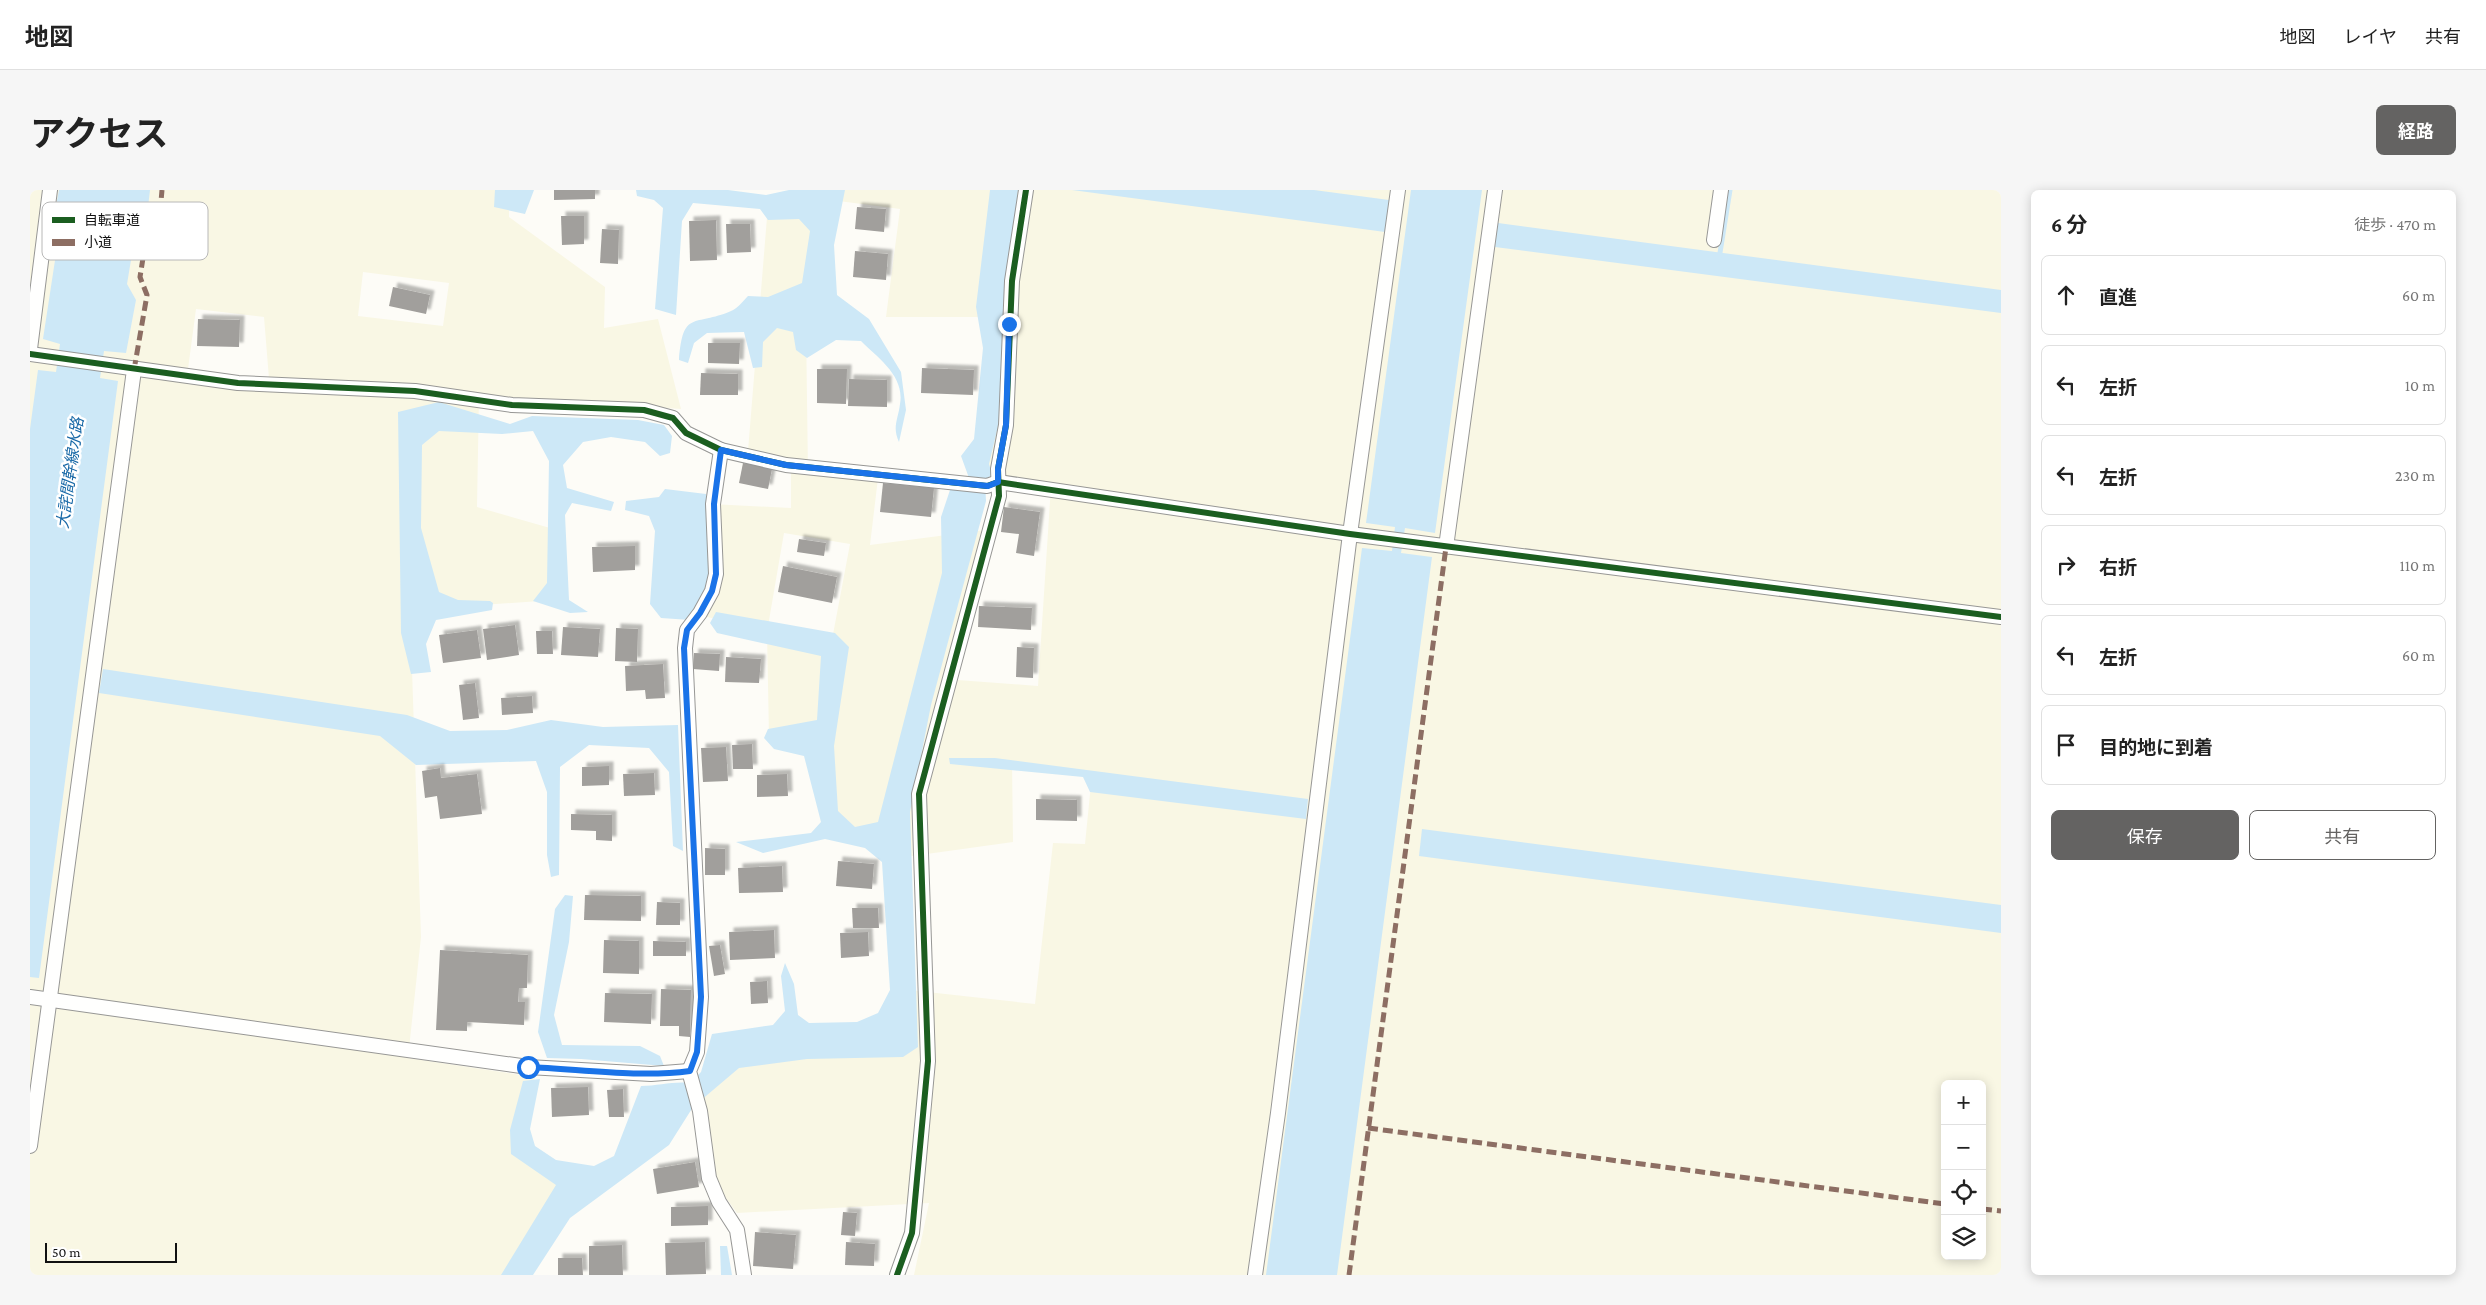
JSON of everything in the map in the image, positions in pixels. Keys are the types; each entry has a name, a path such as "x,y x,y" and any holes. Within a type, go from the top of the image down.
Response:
{"street":[{"path":"897,1275 912,1233 928,1061 920,794 999,496 993,484 998,469 1006,425 1012,281 1026,190"},
{"path":"1255,1275 1278,1113 1350,534 1398,190"},
{"path":"1446,546 1495,190"},
{"path":"1714,240 1721,190"},
{"path":"30,349 42,254"},
{"path":"30,354 238,384 415,391 512,405 644,410 673,418 686,433 721,450 786,465 993,484 1406,542 2001,617"},
{"path":"30,1146 134,370"},
{"path":"721,450 714,504 716,574 712,591 700,613 687,630 684,648 701,997 697,1052 690,1071 700,1111 710,1178 719,1202 737,1230 744,1275"},
{"path":"30,997 528,1067 651,1074 690,1071"}],"shaded area":[{"path":"30,190 509,190 509,217 605,287 604,328 658,319 681,409 479,395 477,507 557,530 554,600 410,610 421,937 408,1058 535,1077 518,1146 577,1183 523,1275 30,1275","holes":["363,272 449,283 443,326 358,316","196,309 264,317 270,391 186,384"]},
{"path":"831,190 2001,190 2001,1275 914,1275 929,1203 737,1213 715,1183 702,1095 729,1052 902,1039 900,989 1035,1004 1053,843 1085,844 1092,774 1012,762 1013,842 898,858 829,824 819,747 769,737 767,632 664,606 673,502 791,508 791,460 748,451 768,205","holes":["831,200 900,209 886,317 994,317 979,475 1051,486 1038,686 944,679 985,530 870,545 878,478 808,473 806,325","784,533 850,544 831,645 767,632"]}],"water":[{"path":"59,190 150,190 149,202 57,202"},
{"path":"495,190 534,190 525,214 494,207"},
{"path":"636,190 728,190 766,195 789,190 845,190 834,245 837,295 869,319 901,372 906,410 899,442 896,432 900,404 898,385 889,368 861,341 836,340 807,358 796,350 793,332 777,328 763,342 762,367 753,368 744,332 707,333 694,343 688,363 679,360 684,333 687,326 693,322 733,310 748,296 768,297 802,283 810,231 799,219 768,220 760,209 693,203 682,221 676,315 655,309 663,208 654,200 637,196"},
{"path":"990,190 1018,190 1004,311 999,422 989,464 992,474 985,482 986,501 931,705 910,812 918,1047 903,1057 807,1059 739,1068 693,1107 669,1145 570,1218 533,1275 501,1275 556,1185 511,1154 510,1130 523,1081 540,1079 530,1129 535,1146 556,1160 594,1166 614,1156 641,1086 690,1083 701,1072 712,1034 773,1025 785,1011 781,976 785,963 794,984 798,1015 809,1023 857,1022 878,1013 890,990 882,862 865,848 825,839 763,853 736,842 811,833 821,822 804,756 774,749 764,738 768,729 817,720 821,656 717,633 710,623 716,612 835,633 849,647 834,746 838,811 855,827 878,822 942,573 941,517 951,487 969,478 961,456 974,439 983,348 976,307"},
{"path":"1072,190 1314,190 1389,200 1385,232"},
{"path":"1411,190 1482,190 1435,533 1405,528 1401,553 1432,557 1337,1275 1266,1275 1362,548 1392,551 1395,527 1366,523"},
{"path":"1498,223 2001,290 2001,313 1495,247"},
{"name":"大詫間幹線水路","path":"55,260 131,260 127,284 136,300 126,353 104,351 100,378 118,381 39,978 30,977 30,429 38,370 56,372 60,344 43,339"},
{"path":"439,402 510,424 532,416 638,420 664,425 672,436 670,453 660,456 645,442 611,437 583,442 563,465 567,488 614,502 611,511 572,503 565,515 569,600 588,612 570,613 533,601 547,583 549,461 533,431 502,434 439,431 422,445 421,528 439,592 458,600 490,601 493,603 492,610 436,620 426,644 431,672 411,674 401,633 398,412"},
{"path":"665,489 706,494 710,574 706,591 690,620 661,618 650,604 655,531 649,516 625,510 626,501 659,497"},
{"path":"103,669 407,715 450,731 507,730 551,720 603,727 678,725 683,851 673,846 669,772 649,748 589,745 560,767 559,875 551,877 547,855 547,792 536,761 416,765 380,736 99,693"},
{"path":"949,758 995,758 1308,799 1306,819 1090,792 1083,777 950,764"},
{"path":"1422,829 2001,905 2001,933 1419,856"},
{"path":"565,895 573,896 569,942 554,1015 562,1045 640,1046 660,1056 664,1066 547,1058 538,1032 555,909"},
{"path":"720,1246 727,1246 732,1275 721,1275"}],"building":[{"path":"554,190 595,190 595,199 554,200"},
{"path":"857,207 886,209 884,232 855,229"},
{"path":"561,216 584,216 584,244 562,245"},
{"path":"716,220 717,260 690,261 689,221"},
{"path":"726,224 750,224 751,252 727,253"},
{"path":"602,229 619,230 618,264 600,263"},
{"path":"855,251 888,254 886,280 853,277"},
{"path":"393,287 430,295 426,314 389,306"},
{"path":"198,319 240,320 239,347 197,346"},
{"path":"708,343 740,343 739,364 708,363"},
{"path":"922,368 974,370 973,395 921,393"},
{"path":"817,369 847,369 846,404 817,403"},
{"path":"701,373 738,374 738,395 700,395"},
{"path":"849,379 887,380 887,407 848,406"},
{"path":"743,463 772,469 768,489 739,483"},
{"path":"883,483 934,488 931,517 880,512"},
{"path":"1004,507 1040,512 1034,556 1016,553 1019,534 1001,532"},
{"path":"799,539 826,543 824,556 797,552"},
{"path":"635,546 635,570 593,572 592,547"},
{"path":"783,566 837,577 832,603 778,592"},
{"path":"979,606 1032,608 1031,630 978,627"},
{"path":"515,625 519,655 487,660 483,629"},
{"path":"563,627 600,629 598,657 561,655"},
{"path":"616,628 638,629 637,662 615,661"},
{"path":"477,630 481,658 443,663 439,635"},
{"path":"536,631 552,631 553,654 537,654"},
{"path":"1017,647 1034,648 1033,678 1016,677"},
{"path":"694,653 720,654 719,671 693,669"},
{"path":"726,657 761,659 759,683 725,682"},
{"path":"663,664 665,698 646,699 645,690 626,691 625,666"},
{"path":"475,683 479,718 463,720 459,685"},
{"path":"532,696 533,713 502,715 501,698"},
{"path":"752,744 753,769 733,769 732,745"},
{"path":"726,747 728,781 703,782 701,748"},
{"path":"609,766 609,785 582,786 582,767"},
{"path":"440,768 441,778 477,774 482,814 440,819 437,796 425,798 422,771"},
{"path":"654,773 655,795 624,796 623,774"},
{"path":"787,774 788,796 757,797 757,775"},
{"path":"1036,799 1077,800 1077,821 1036,820"},
{"path":"571,814 612,815 612,841 596,840 596,831 571,830"},
{"path":"705,848 725,849 725,875 705,875"},
{"path":"838,861 874,864 872,889 836,886"},
{"path":"782,866 783,892 739,893 738,868"},
{"path":"585,895 641,896 641,921 584,920"},
{"path":"657,902 680,903 680,925 656,925"},
{"path":"852,908 878,908 879,928 853,928"},
{"path":"774,930 775,958 730,960 729,932"},
{"path":"868,932 869,956 841,958 840,933"},
{"path":"604,940 639,941 639,974 603,973"},
{"path":"653,941 686,942 686,956 653,956"},
{"path":"720,945 725,974 714,976 709,946"},
{"path":"440,950 528,955 527,988 519,988 518,1002 525,1002 524,1025 467,1022 467,1031 436,1030"},
{"path":"767,981 768,1003 751,1004 750,982"},
{"path":"661,989 691,990 690,1037 679,1036 679,1026 660,1026"},
{"path":"605,993 652,994 651,1024 604,1022"},
{"path":"588,1087 589,1115 552,1117 551,1088"},
{"path":"623,1089 624,1117 609,1117 607,1090"},
{"path":"695,1162 699,1187 657,1194 653,1169"},
{"path":"708,1206 708,1225 671,1226 671,1207"},
{"path":"843,1212 857,1213 855,1236 841,1235"},
{"path":"755,1232 796,1235 793,1269 753,1266"},
{"path":"705,1242 706,1274 666,1275 665,1243"},
{"path":"846,1242 875,1244 874,1266 845,1265"},
{"path":"622,1245 623,1275 589,1275 589,1246"},
{"path":"558,1258 582,1258 583,1275 558,1275"}],"waterway":[{"path":"1719,259 1730,190"}],"marked path":[{"path":"161,202 162,190"},
{"path":"134,370 147,295 140,277 143,260"},
{"path":"1349,1275 1446,547"},
{"path":"1368,1128 1941,1203"},
{"path":"1986,1209 2001,1211"}],"cycle path":[{"path":"897,1275 912,1233 928,1061 919,794 999,496 998,469 1006,425 1012,281 1026,190"},
{"path":"30,354 238,383 415,391 512,405 644,410 673,418 686,433 721,450 786,465 987,486 998,482 1350,534 2001,617"}],"route":[{"path":"528,1067 651,1074 674,1073 690,1071 697,1052 701,997 684,648 687,630 700,613 712,591 716,574 714,504 721,450 786,465 988,486 998,482 998,469 1006,425 1009,324"}]}
